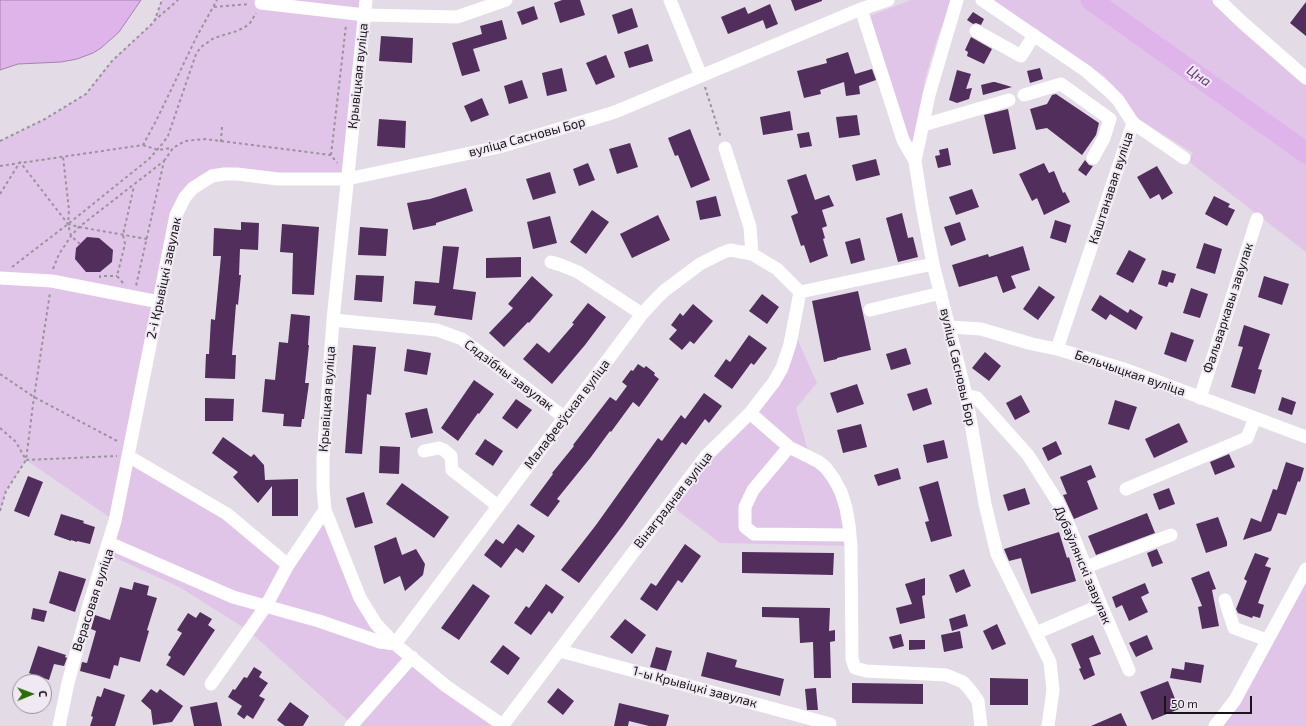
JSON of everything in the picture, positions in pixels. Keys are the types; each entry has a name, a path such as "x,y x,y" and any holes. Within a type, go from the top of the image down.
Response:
{"street":[{"name":"Крывіцкая вуліца","path":"366,0 333,320 323,459 325,510 360,598 376,624 395,644 446,686 503,725"},
{"path":"261,3 365,15 457,17 506,0"},
{"path":"670,0 701,76"},
{"name":"вуліца Сасновы Бор","path":"347,179 499,147 615,112 862,9 888,0"},
{"name":"вуліца Сасновы Бор","path":"957,0 930,88 916,161 922,206 933,264 966,395 985,504 997,554 1050,662 1052,669 1053,690 1048,726"},
{"name":"Каштанавая вуліца","path":"982,0 1086,71 1108,90 1121,105 1132,123 1057,349"},
{"path":"1219,0 1306,78"},
{"path":"862,9 903,140 916,161"},
{"path":"976,31 1020,56 1034,35"},
{"path":"1024,95 1061,84 1110,119"},
{"path":"923,125 1009,100"},
{"path":"1093,158 1104,138 1110,119 1121,105"},
{"path":"1132,123 1184,158"},
{"path":"725,148 750,227 752,254"},
{"name":"2-і Крывіцкі завулак","path":"109,543 115,521 176,215 185,197 193,188 212,176 237,174 278,179 347,179"},
{"name":"Фальваркавы завулак","path":"1200,398 1257,219"},
{"name":"Малафееўская вуліца","path":"395,644 642,314 664,291 707,260 730,250 752,254 777,269 800,292"},
{"path":"551,262 578,272 642,314"},
{"path":"800,292 933,264"},
{"path":"2,278 52,281 159,302"},
{"name":"Вінаградная вуліца","path":"503,725 706,456 750,413 774,382 782,368 790,344 800,292"},
{"path":"870,310 941,293"},
{"name":"Сядзібны завулак","path":"333,320 437,330 462,339 565,418"},
{"name":"Бельчыцкая вуліца","path":"950,327 981,329 1032,344 1057,349 1127,370 1306,437"},
{"name":"Дубаўлянскі завулак","path":"966,395 977,398 1028,455 1057,501 1070,528 1100,605 1129,670"},
{"path":"750,413 788,447 819,462 826,468 841,492 846,508 850,535 852,659 855,668 866,671 946,675 963,682 971,690 978,702 981,726"},
{"path":"1126,489 1247,438 1255,418"},
{"path":"788,447 753,490 745,507 745,527 754,534 850,535"},
{"path":"424,451 440,448 444,450 451,456 452,470 498,506"},
{"path":"129,452 227,514 288,565"},
{"path":"211,684 266,606 288,565 325,510"},
{"path":"1086,567 1171,535"},
{"name":"Верасовая вуліца","path":"59,726 68,683 87,612 109,543 223,593 319,621 380,642 395,644"},
{"path":"1215,726 1235,700 1306,569"},
{"path":"1225,600 1234,628 1267,640"},
{"path":"1036,633 1100,605"},
{"name":"1-ы Крывіцкі завулак","path":"560,651 830,724"},
{"path":"351,726 412,658"}],"path":[{"path":"154,22 162,0"},
{"path":"0,140 45,119 86,94 112,61 178,0"},
{"path":"143,145 156,122 197,36 217,0"},
{"path":"2,278 16,263 142,166 158,150 168,136 196,54 201,47 214,38 237,32 245,27 255,16 261,3 214,7"},
{"path":"347,13 331,155 347,179"},
{"path":"701,76 725,148"},
{"path":"220,142 222,126"},
{"path":"0,166 143,145 158,150 173,148 185,141 193,139 205,139 331,155"},
{"path":"164,161 173,148"},
{"path":"63,156 69,210 68,224 71,236 80,244"},
{"path":"20,162 68,224 147,239"},
{"path":"0,194 20,162"},
{"path":"126,286 117,276 125,244 123,235 134,186"},
{"path":"0,374 34,397 129,452"},
{"path":"0,428 16,442 26,460 129,452"}],"shaded area":[{"path":"0,0 141,0 119,32 93,53 77,59 61,62 18,64 0,70"},
{"path":"162,0 366,0 347,179 224,174 185,197 128,455 227,514 288,564 325,510 376,624 504,726 354,726 249,631 181,588 105,553 115,521 26,460 6,491 0,512 0,141 45,119 86,94 112,61 154,22"},
{"path":"911,0 950,1 949,9 938,36 925,78 920,117 914,138 910,141 867,17"},
{"path":"984,0 1085,0 1306,161 1306,252 1188,161 1193,153 1140,120 1130,109 1125,99 1103,75"},
{"path":"1099,0 1214,0 1306,84 1306,148"},
{"path":"792,327 817,383 796,408 810,458 834,479 851,546 720,543 669,504 774,382"},
{"path":"1306,573 1306,726 1220,726"}],"building":[{"path":"562,0 580,0 585,15 560,23 554,3"},
{"path":"791,0 822,0 822,1 795,11"},
{"path":"1306,2 1306,36 1290,23"},
{"path":"770,4 778,24 766,29 763,20 728,34 721,17 745,7 748,14"},
{"path":"534,6 538,19 522,25 517,12"},
{"path":"632,8 638,27 618,34 612,15"},
{"path":"973,12 984,19 981,25 976,23 973,24 967,20"},
{"path":"502,20 507,39 473,49 480,71 462,76 452,43 482,34 480,26"},
{"path":"381,36 413,38 412,63 379,61"},
{"path":"971,37 992,49 984,64 967,56 968,52 965,50"},
{"path":"648,44 653,61 629,68 624,52"},
{"path":"848,52 855,74 872,69 876,80 859,86 860,94 846,96 844,82 820,90 821,94 804,98 797,71 827,63 826,59"},
{"path":"606,55 615,77 596,85 586,63"},
{"path":"562,68 567,91 547,96 542,73"},
{"path":"1040,68 1043,79 1030,83 1027,71"},
{"path":"957,70 971,74 966,89 972,88 969,99 957,103 949,100"},
{"path":"522,80 528,98 509,104 504,86"},
{"path":"993,82 1012,87 983,95 981,85"},
{"path":"1056,94 1099,123 1096,135 1082,155 1047,128 1036,130 1030,109 1047,104 1052,95"},
{"path":"482,98 489,115 471,122 464,106"},
{"path":"1008,109 1016,149 993,154 984,115"},
{"path":"790,111 793,130 763,135 760,117"},
{"path":"857,115 860,135 839,138 836,117"},
{"path":"379,119 406,121 405,148 377,146"},
{"path":"690,129 710,180 691,188 678,155 675,156 668,138"},
{"path":"809,132 812,146 800,148 797,134"},
{"path":"630,143 638,167 617,174 609,149"},
{"path":"948,148 951,165 938,168 935,156 940,155 939,150"},
{"path":"876,159 880,175 856,181 852,165"},
{"path":"1085,160 1089,165 1093,166 1086,176 1078,170"},
{"path":"588,163 595,180 579,186 573,169"},
{"path":"1044,163 1049,173 1054,171 1063,193 1065,192 1070,202 1044,215 1037,198 1032,201 1019,174"},
{"path":"1157,166 1173,193 1162,200 1159,194 1150,199 1137,177"},
{"path":"550,172 556,193 533,200 526,179"},
{"path":"806,174 815,200 829,195 834,206 822,210 827,226 822,228 825,238 823,239 828,256 810,263 804,245 801,246 791,216 798,213 787,180"},
{"path":"466,188 473,211 436,223 436,225 413,230 407,203 430,199"},
{"path":"972,189 979,207 956,215 949,197"},
{"path":"716,196 721,216 700,220 696,201"},
{"path":"1214,196 1230,204 1228,207 1235,210 1227,226 1205,214"},
{"path":"592,210 609,222 586,254 570,242"},
{"path":"902,213 908,238 913,237 918,257 898,262 886,218"},
{"path":"658,215 670,240 632,258 620,234"},
{"path":"550,216 557,243 533,249 527,222"},
{"path":"1055,220 1071,225 1066,243 1050,238"},
{"path":"241,222 259,223 258,250 240,249 239,275 241,275 238,305 236,304 232,355 236,355 235,379 205,378 206,354 209,354 211,319 215,320 221,256 213,256 214,228 241,230"},
{"path":"960,222 966,240 951,246 944,227"},
{"path":"282,224 319,227 314,295 292,294 293,253 280,252"},
{"path":"360,227 388,229 386,256 358,255"},
{"path":"87,237 99,238 113,250 112,262 100,272 86,272 75,259 76,248"},
{"path":"860,238 865,260 851,264 845,242"},
{"path":"1204,243 1222,249 1215,274 1196,268"},
{"path":"443,246 459,247 453,289 476,292 472,320 434,315 436,306 413,304 415,281 439,283"},
{"path":"1023,246 1030,270 1011,276 1016,288 1003,293 997,276 959,287 952,265 988,254 989,257"},
{"path":"1129,250 1146,259 1133,283 1116,274"},
{"path":"521,257 521,277 486,278 486,258"},
{"path":"1162,270 1176,274 1173,283 1169,282 1167,287 1158,284"},
{"path":"356,275 384,276 382,302 354,300"},
{"path":"532,276 553,295 529,323 528,322 504,347 489,333 513,308 508,304"},
{"path":"1264,276 1289,284 1282,305 1258,297"},
{"path":"1039,286 1055,297 1038,320 1023,309"},
{"path":"1191,288 1208,294 1200,318 1183,313"},
{"path":"858,291 871,350 824,362 812,301"},
{"path":"762,294 779,307 767,324 749,311"},
{"path":"1100,295 1128,313 1130,309 1143,317 1136,330 1110,314 1106,320 1091,310"},
{"path":"588,303 606,317 585,345 552,384 523,359 537,343 549,353 574,324 572,323"},
{"path":"693,304 713,321 694,344 690,341 682,350 669,339 677,330 671,325 680,313 683,316"},
{"path":"291,314 310,316 305,383 309,383 304,419 302,419 301,427 283,426 284,414 262,412 265,379 275,380 279,342 288,343"},
{"path":"1244,325 1270,334 1258,369 1262,370 1255,394 1231,387 1243,347 1238,346"},
{"path":"1171,332 1194,340 1186,362 1164,354"},
{"path":"749,335 767,348 754,365 751,363 732,389 714,376 726,359 730,362"},
{"path":"353,345 376,347 371,395 367,394 362,454 345,453"},
{"path":"906,348 911,364 891,370 886,354"},
{"path":"407,349 431,353 427,375 404,371"},
{"path":"985,352 1001,366 989,381 972,368"},
{"path":"638,364 644,368 646,366 655,373 654,375 659,379 639,407 633,402 557,499 560,501 548,517 530,505 553,474 552,473 610,397 616,401 627,386 622,382 631,370 633,371"},
{"path":"474,380 494,394 458,441 441,428"},
{"path":"857,384 864,404 837,413 830,393"},
{"path":"927,388 932,404 913,411 907,394"},
{"path":"704,393 722,406 709,423 705,419 686,445 682,442 623,525 579,583 561,570 596,525 658,438 662,441 681,415 685,419"},
{"path":"1021,395 1030,412 1015,420 1006,403"},
{"path":"1282,397 1296,402 1292,415 1278,410"},
{"path":"205,398 234,399 233,421 205,421"},
{"path":"516,399 532,410 517,429 502,418"},
{"path":"1115,400 1137,407 1129,430 1108,424"},
{"path":"427,408 433,433 411,438 405,413"},
{"path":"1179,423 1188,442 1154,458 1145,439"},
{"path":"861,424 867,447 843,453 837,430"},
{"path":"223,437 251,457 254,454 264,465 265,480 298,479 298,516 272,516 272,486 258,503 233,477 238,472 212,453"},
{"path":"485,439 503,451 493,466 475,454"},
{"path":"944,440 948,458 927,463 923,445"},
{"path":"1056,441 1062,454 1048,461 1042,448"},
{"path":"380,446 400,447 399,474 379,473"},
{"path":"1229,454 1235,467 1215,475 1210,462"},
{"path":"1286,462 1304,468 1300,482 1298,481 1286,515 1278,513 1271,531 1243,540 1251,518 1261,522 1273,489 1277,490"},
{"path":"1091,465 1096,477 1087,481 1098,509 1074,519 1063,495 1067,494 1060,477"},
{"path":"898,468 901,479 878,486 874,475"},
{"path":"28,476 43,482 29,517 14,511"},
{"path":"938,481 952,536 931,542 925,522 929,521 919,487"},
{"path":"402,483 449,517 434,538 386,504"},
{"path":"1025,488 1030,504 1008,511 1003,495"},
{"path":"1169,488 1175,504 1159,510 1153,494"},
{"path":"364,492 373,523 355,528 346,498"},
{"path":"1147,513 1155,533 1096,555 1088,536"},
{"path":"61,514 84,521 83,523 95,527 90,544 71,541 54,535"},
{"path":"1218,517 1227,546 1206,553 1196,524"},
{"path":"518,524 535,536 523,553 516,548 501,568 484,555 496,539 503,544"},
{"path":"1059,532 1067,558 1069,557 1076,581 1031,594 1021,558 1009,561 1004,549"},
{"path":"396,537 402,555 416,549 425,564 423,575 405,591 400,576 384,584 374,546"},
{"path":"685,544 701,556 682,583 678,580 657,611 640,599 651,583 656,586"},
{"path":"1157,549 1163,563 1152,567 1147,553"},
{"path":"742,552 834,553 833,575 742,573"},
{"path":"1255,553 1269,558 1265,566 1271,568 1258,603 1264,605 1260,618 1253,616 1252,618 1238,613 1236,609 1247,581 1244,579"},
{"path":"964,569 971,586 956,593 949,575"},
{"path":"59,571 86,579 75,612 49,603"},
{"path":"1209,571 1216,589 1212,590 1219,626 1202,629 1198,607 1202,606 1191,578"},
{"path":"925,578 925,595 922,596 925,618 900,624 896,608 912,604 905,584"},
{"path":"134,582 149,586 147,595 157,598 147,630 149,631 140,662 120,657 118,666 114,665 110,679 80,671 82,662 87,663 96,631 91,629 95,615 110,620 120,587 132,590"},
{"path":"1145,583 1149,593 1141,597 1148,612 1129,621 1122,605 1116,608 1112,597"},
{"path":"473,584 490,596 459,640 441,628"},
{"path":"546,584 564,597 552,614 549,611 531,635 514,623 526,606 529,608"},
{"path":"762,607 830,608 829,631 835,630 835,641 830,642 831,678 814,678 813,642 800,643 799,618 762,617"},
{"path":"33,608 47,611 44,622 31,619"},
{"path":"200,612 212,619 208,625 215,630 184,676 166,665 171,657 168,655 182,633 177,630 188,613 196,618"},
{"path":"965,614 968,626 952,631 949,619"},
{"path":"625,619 646,635 632,654 610,637"},
{"path":"997,624 1006,644 992,650 983,631"},
{"path":"960,631 963,648 944,652 941,635"},
{"path":"901,634 904,646 893,649 889,637"},
{"path":"1093,635 1101,654 1089,658 1095,675 1084,680 1079,669 1081,668 1071,644"},
{"path":"1147,635 1153,649 1136,657 1129,643"},
{"path":"909,640 925,640 925,649 909,650"},
{"path":"503,645 520,658 508,675 490,662"},
{"path":"38,646 66,655 65,657 67,658 64,666 54,664 51,674 29,673"},
{"path":"656,647 672,651 666,671 650,667"},
{"path":"707,652 737,660 735,667 784,679 780,696 701,676"},
{"path":"1185,662 1204,665 1201,683 1170,678 1172,668 1184,670"},
{"path":"254,667 262,672 259,677 268,683 259,696 265,699 253,719 247,715 244,719 237,714 242,706 228,697 244,677 247,678"},
{"path":"990,678 1028,679 1028,705 990,705"},
{"path":"1168,681 1179,709 1152,720 1140,692"},
{"path":"852,683 923,684 923,704 852,703"},
{"path":"104,688 125,695 115,726 90,726 93,717 91,716 97,696 101,697"},
{"path":"558,688 574,701 563,715 547,702"},
{"path":"816,688 818,710 807,710 805,689"},
{"path":"151,689 157,693 160,689 183,706 172,722 153,725 151,710 141,701"},
{"path":"217,702 222,726 194,726 190,707"},
{"path":"290,702 309,716 303,726 285,726 277,720"},
{"path":"619,703 669,715 666,726 649,726 629,721 628,726 614,726"},
{"path":"1121,713 1127,726 1091,726"}],"waterway":[{"name":"Цна","path":"1091,0 1306,153"}]}
